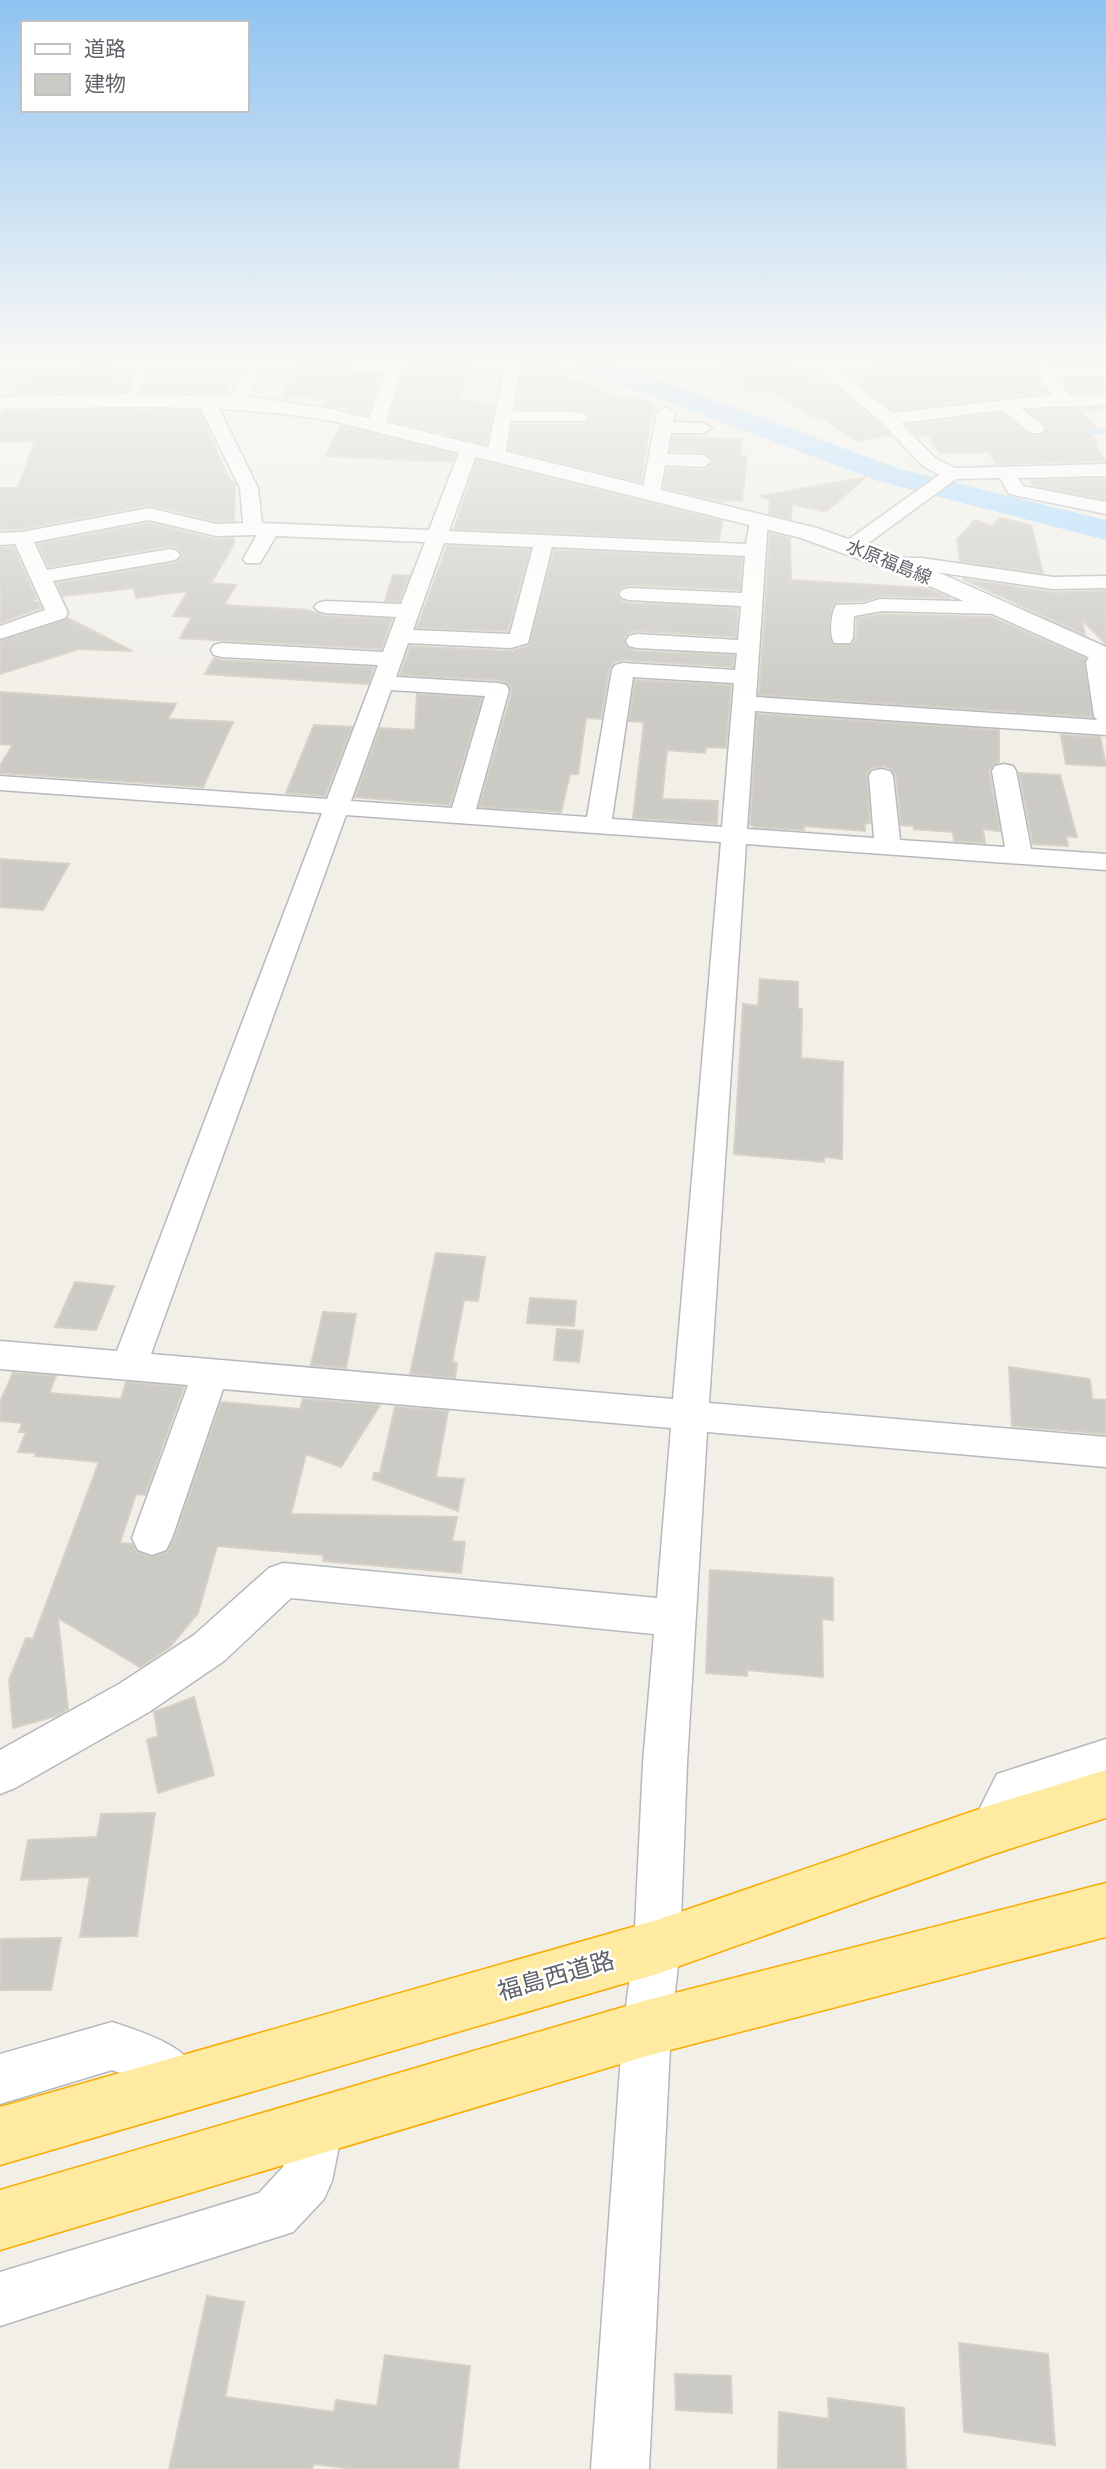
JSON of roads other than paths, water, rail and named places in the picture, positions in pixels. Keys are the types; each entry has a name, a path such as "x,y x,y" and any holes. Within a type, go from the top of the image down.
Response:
{"highway":[{"name":"福島西道路","path":"0,2136 657,1947 991,1830 1106,1794"},
{"path":"0,2220 647,2028 1104,1912"}],"main road":[{"name":"水原福島線","path":"572,473 651,493 757,535 852,546 1106,657"}],"street":[{"path":"242,473 262,529 253,559"},
{"path":"128,1367 438,536 471,473"},
{"path":"651,493 654,473"},
{"path":"852,546 951,475 983,473"},
{"path":"1006,473 1016,490 1106,508"},
{"path":"0,539 149,514 216,530 262,529 544,541 757,535 675,1618 657,1947 647,2028 620,2469"},
{"path":"0,634 57,613 22,537"},
{"path":"222,650 397,647 511,641 520,638 544,541"},
{"path":"42,577 170,555"},
{"path":"897,564 922,564 1053,583 1106,582"},
{"path":"629,594 751,600"},
{"path":"842,638 844,610 866,610 880,605 996,608"},
{"path":"325,607 397,647 492,690 498,690 462,816"},
{"path":"637,641 746,676"},
{"path":"1106,657 1097,662 1106,716"},
{"path":"492,690 500,665"},
{"path":"598,826 623,670 746,676 1106,728"},
{"path":"1004,771 1018,856"},
{"path":"881,776 888,847"},
{"path":"0,783 1106,862"},
{"path":"0,1354 1106,1452"},
{"path":"152,1538 210,1374"},
{"path":"0,1773 134,1698 209,1648 283,1580 675,1618"},
{"path":"991,1830 1013,1789 1106,1759"},
{"path":"0,2079 112,2046 146,2059 181,2084"},
{"path":"0,2299 275,2214 306,2180 318,2126"}],"waterway":[{"path":"884,473 1106,530"}]}
